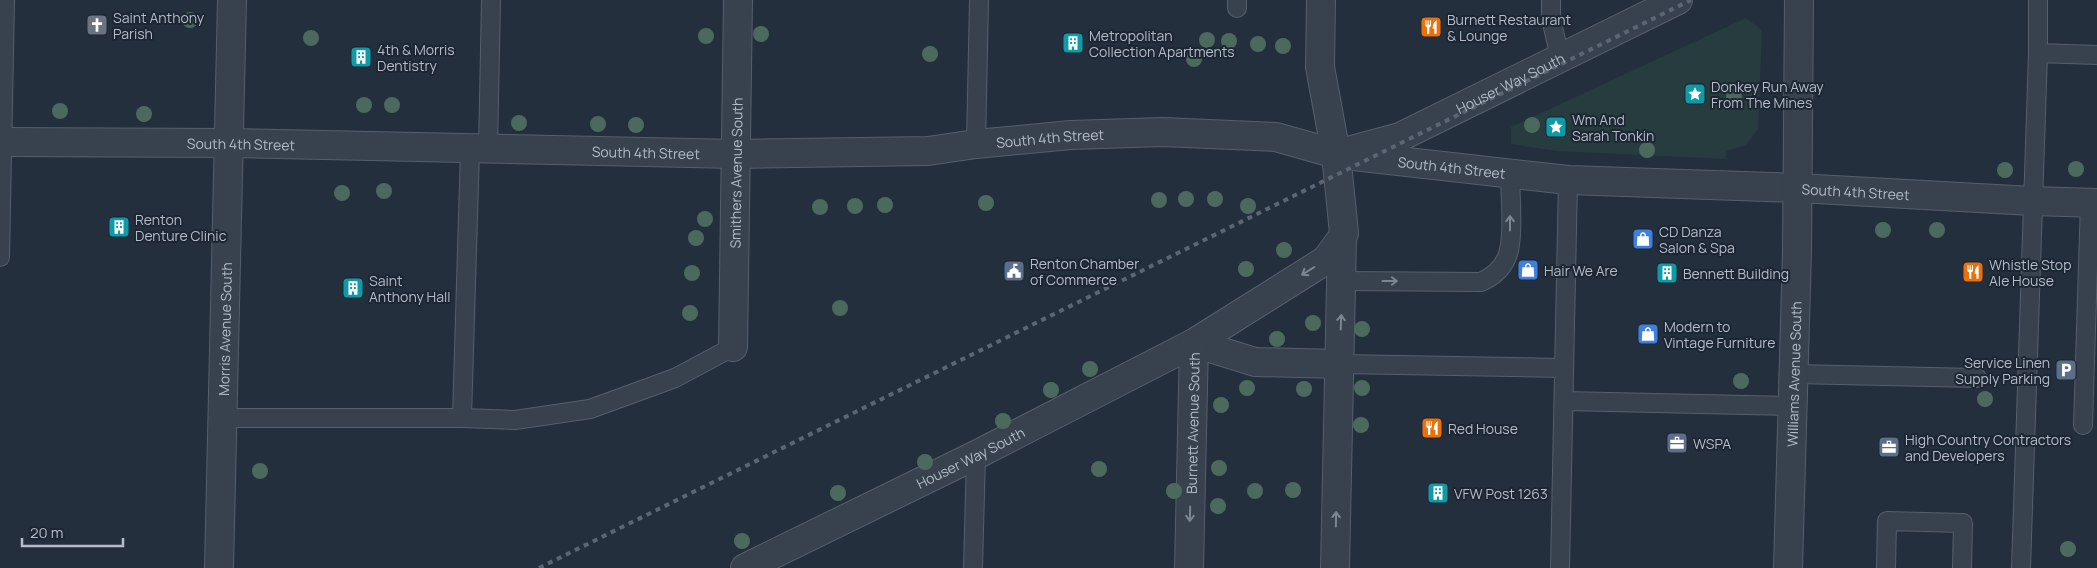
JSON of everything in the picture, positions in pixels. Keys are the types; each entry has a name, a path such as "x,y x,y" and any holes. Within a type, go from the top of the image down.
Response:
{"street":[{"name":"Morris Avenue South","path":"219,568 232,0"},
{"name":"Smithers Avenue South","path":"733,347 738,0"},
{"path":"1321,0 1320,67 1336,154 1344,233 1342,238 1335,568"},
{"name":"Houser Way South","path":"1336,154 1400,137 1678,0"},
{"name":"Williams Avenue South","path":"1788,568 1798,188 1799,0"},
{"name":"South 4th Street","path":"1,142 229,143 736,154 928,152 976,144 1071,135 1163,132 1276,137 1336,154 1568,180 1798,188 2032,201 2093,202"},
{"name":"Burnett Avenue South","path":"1189,568 1194,342 1326,260 1342,238"},
{"path":"1194,342 1255,362 1340,364"},
{"name":"Houser Way South","path":"745,568 976,455 1194,342"}],"lane":[{"path":"0,257 2,41 5,0"},
{"path":"462,418 479,149 491,0"},
{"path":"976,144 979,0"},
{"path":"1551,0 1551,19 1560,57"},
{"path":"2021,568 2038,53 2038,0"},
{"path":"2038,53 2097,55"},
{"path":"1342,281 1481,282 1495,275 1507,259 1510,241 1510,174"},
{"path":"1560,568 1568,180"},
{"path":"2083,425 2093,202"},
{"path":"222,418 462,418 515,420 590,409 675,378 733,347"},
{"path":"1340,364 1564,368"},
{"path":"1793,374 1977,378"},
{"path":"1564,401 1792,406"},
{"path":"973,568 976,455"},
{"path":"1886,568 1887,521 1963,523 1962,568"}],"green space":[{"path":"1746,18 1762,30 1758,129 1746,145 1727,151 1726,159 1557,151 1511,144 1511,127"}],"railway":[{"path":"539,568 1691,0"}],"place":[{"name":"Saint Anthony Parish","path":"97,25"},
{"name":"Burnett Restaurant & Lounge","path":"1431,27"},
{"name":"Metropolitan Collection Apartments","path":"1073,43"},
{"name":"4th & Morris Dentistry","path":"361,57"},
{"name":"Donkey Run Away From The Mines","path":"1695,94"},
{"name":"Wm And Sarah Tonkin","path":"1556,127"},
{"name":"Renton Denture Clinic","path":"119,227"},
{"name":"CD Danza Salon & Spa","path":"1643,239"},
{"name":"Hair We Are","path":"1528,270"},
{"name":"Renton Chamber of Commerce","path":"1014,271"},
{"name":"Whistle Stop Ale House","path":"1973,272"},
{"name":"Bennett Building","path":"1667,273"},
{"name":"Saint Anthony Hall","path":"353,288"},
{"name":"Modern to Vintage Furniture","path":"1648,334"},
{"name":"Service Linen Supply Parking","path":"2066,370"},
{"name":"Red House","path":"1432,428"},
{"name":"WSPA","path":"1677,443"},
{"name":"High Country Contractors and Developers","path":"1889,447"},
{"name":"VFW Post 1263","path":"1438,493"}]}
